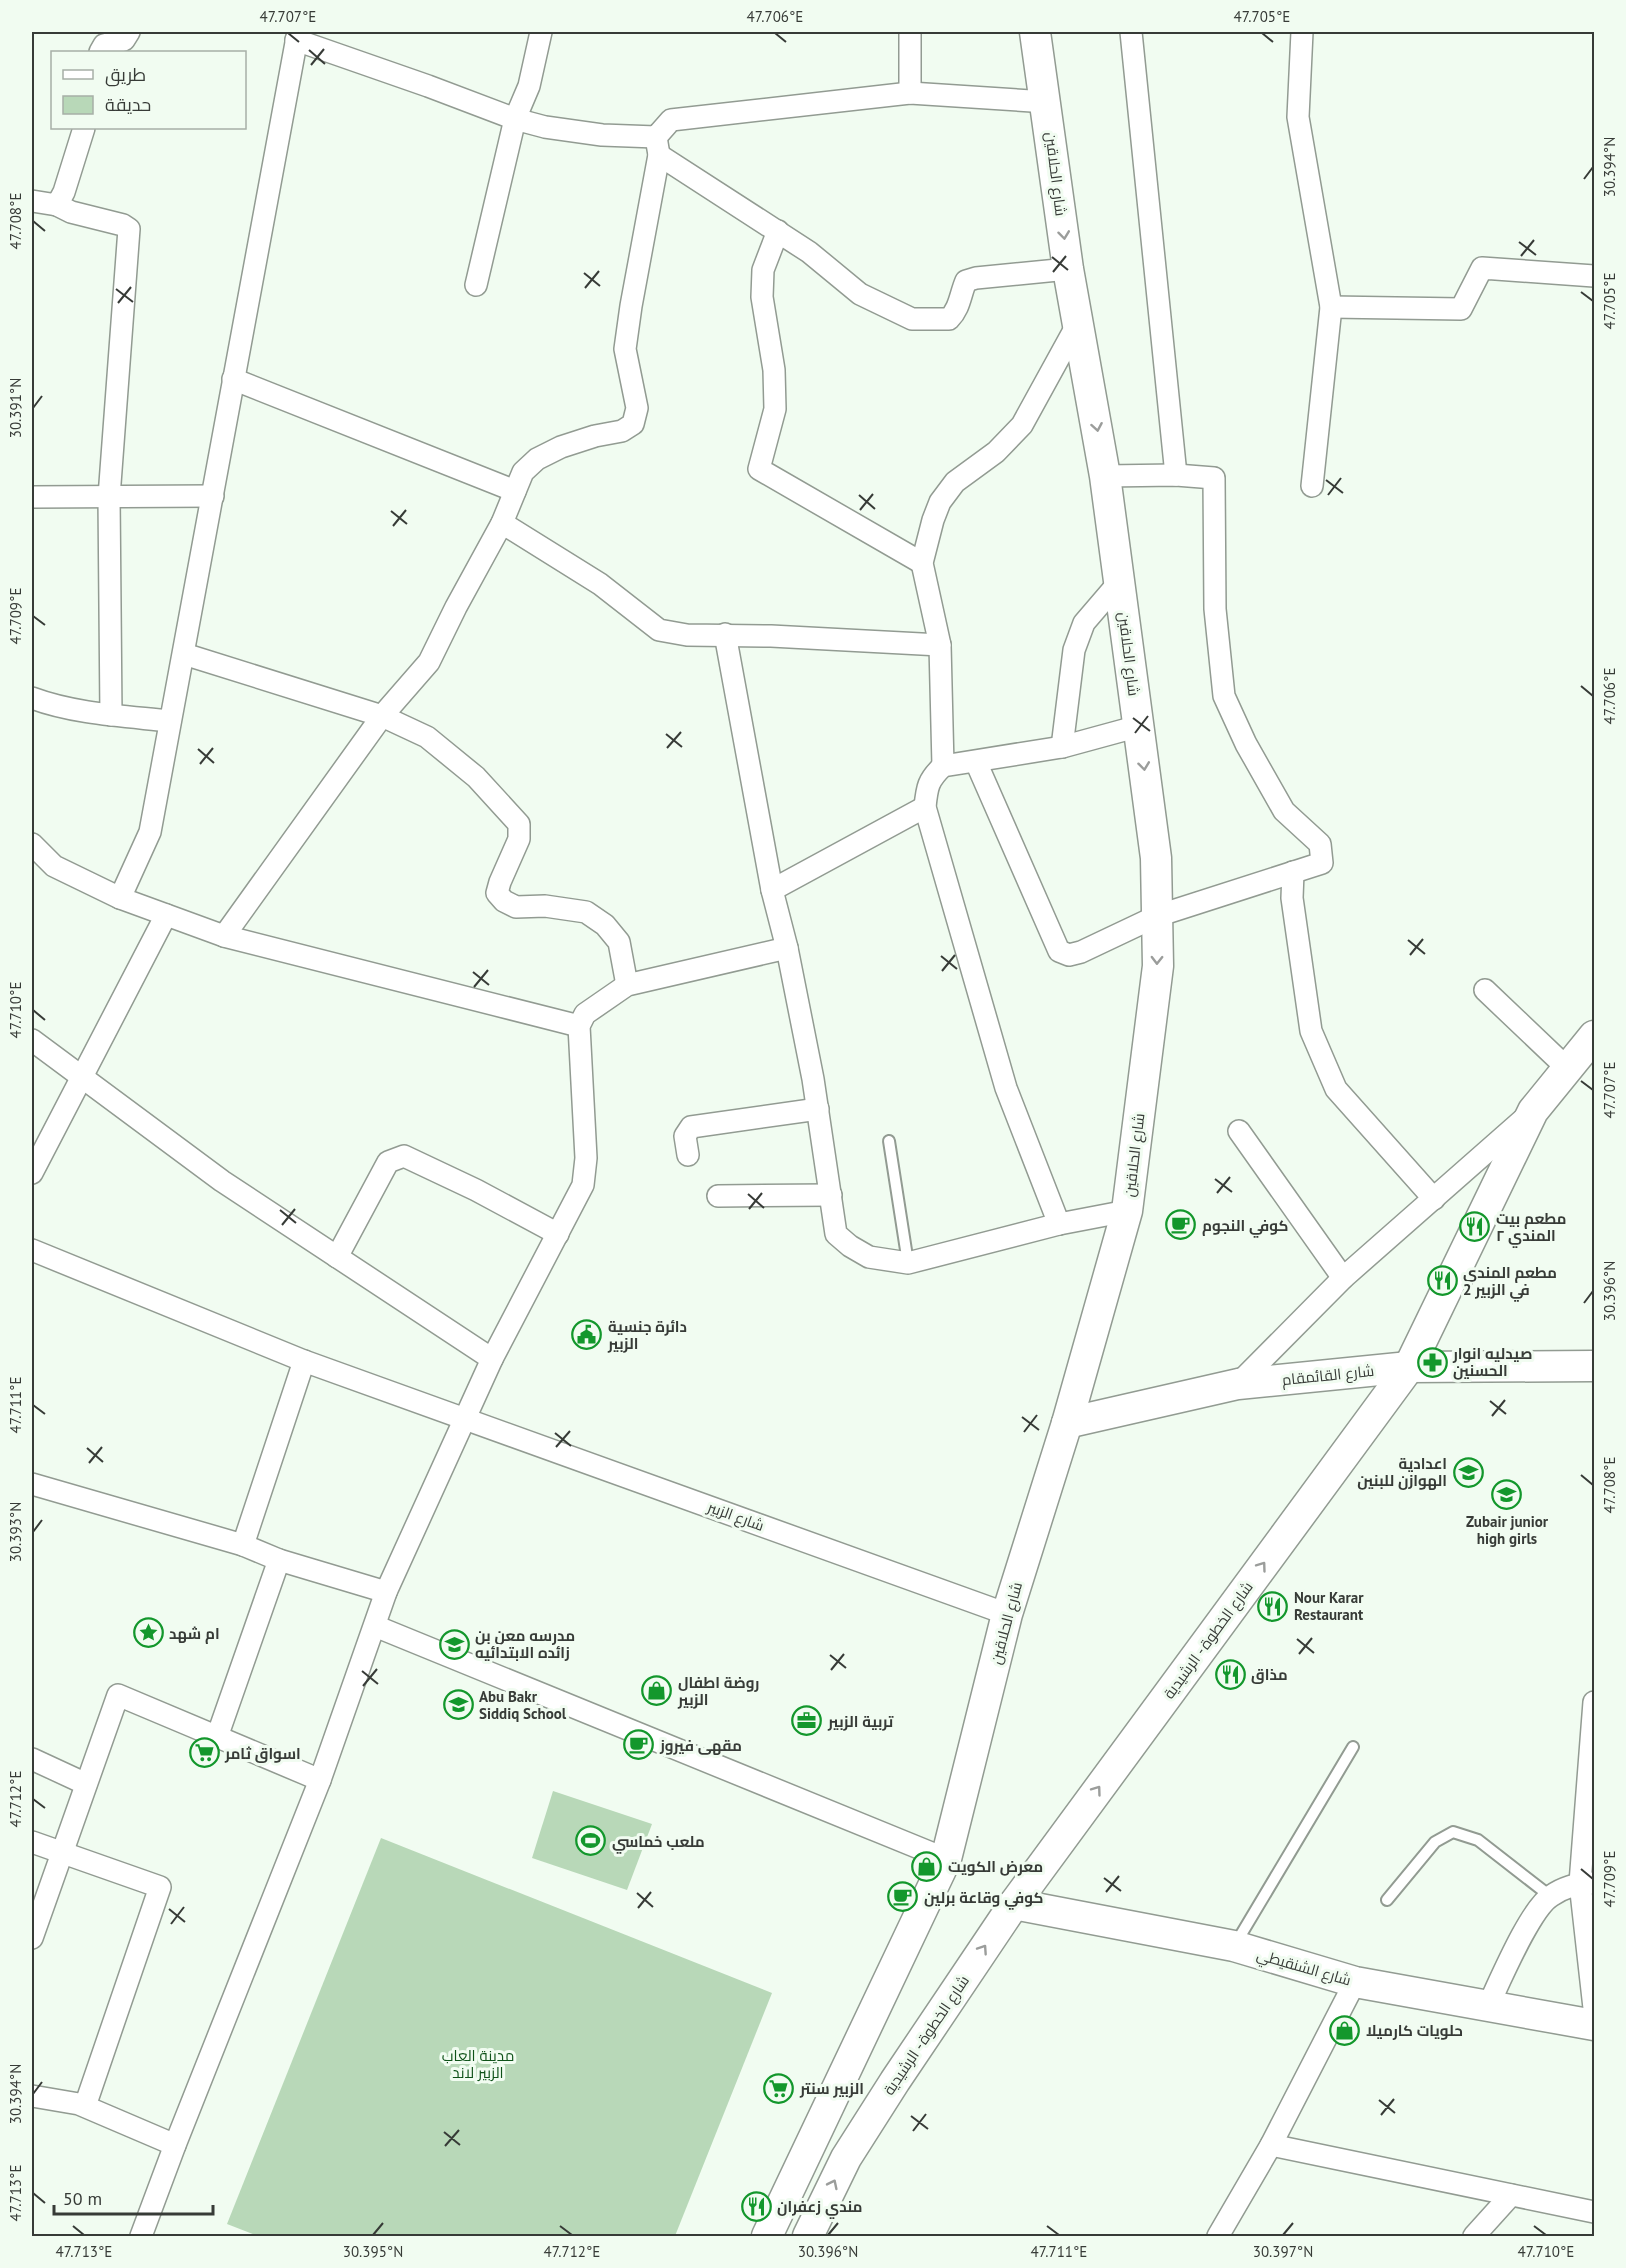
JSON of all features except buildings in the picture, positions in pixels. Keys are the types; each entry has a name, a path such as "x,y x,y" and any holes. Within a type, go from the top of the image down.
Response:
{"main road":[{"name":"شارع الحلاقين","path":"770,2230 946,1858 1007,1614 1066,1423 1127,1211 1158,966 1156,858 1120,581 1105,476 1068,269 1047,102 1035,32"},
{"name":"شارع الخطوة - الرشيدية","path":"808,2236 846,2158 1014,1904 1408,1368 1533,1111 1594,1036"},
{"name":"شارع القائمقام","path":"1066,1423 1238,1384 1408,1368 1594,1366"},
{"name":"شارع الشنقيطي","path":"1014,1904 1234,1946 1355,1982 1594,2025"},
{"path":"770,2230 801,2236"}],"street":[{"path":"101,51 104,45 124,40 129,32"},
{"path":"476,285 515,119 529,86 541,32"},
{"path":"910,32 910,93"},
{"path":"1131,32 1176,475"},
{"path":"1302,32 1298,117 1331,307 1312,486"},
{"path":"120,898 150,832 213,496 232,378 297,36 515,119 545,127 658,146 809,252 860,294 912,319 950,319 958,310 960,293 966,281 976,278 1068,269"},
{"path":"224,936 382,716 429,662 502,523 523,472 537,459 561,447 595,436 622,431 633,424 637,408 625,349 658,146 671,120 910,93 1047,102"},
{"path":"57,205 64,192 84,129"},
{"path":"32,201 57,205 71,212 123,225 129,229 109,497 111,715"},
{"path":"778,231 763,270 762,297 774,370 775,409 759,469 922,564"},
{"path":"1331,307 1461,309 1482,267 1594,276"},
{"path":"943,766 940,645 922,564 940,502 955,482 996,452 1022,424 1078,323"},
{"path":"232,378 515,491"},
{"path":"976,762 1059,951 1069,955 1081,952 1157,916 1322,863 1320,844 1284,811 1246,744 1224,696 1215,609 1214,478 1176,475 1105,476"},
{"path":"32,497 213,496"},
{"path":"502,523 600,584 659,630 687,635 725,634 940,645"},
{"path":"1062,747 1074,650 1084,623 1120,581"},
{"path":"725,634 772,890 787,948 818,1109 836,1234 850,1246 869,1257 908,1263 1059,1224 1127,1211"},
{"path":"184,654 382,716 427,737 476,777 519,824 519,839 497,893 504,902 516,907 544,906 586,912 605,925 620,942 627,985"},
{"path":"32,698 53,706 170,721"},
{"path":"1059,1224 1006,1088 926,807 930,778 943,766 1062,747 1139,726"},
{"path":"772,890 926,807"},
{"path":"32,844 54,866 120,898 224,936 579,1026"},
{"path":"1293,872 1292,898 1311,1031 1336,1089 1434,1199"},
{"path":"32,1173 166,915"},
{"path":"141,2236 320,1780 386,1592 492,1359 583,1185 586,1158 579,1026 585,1014 627,985 787,948"},
{"path":"1485,990 1568,1069"},
{"path":"32,1040 222,1181 492,1359"},
{"path":"688,1155 685,1136 691,1127 818,1109"},
{"path":"1238,1384 1343,1278 1533,1111"},
{"path":"1239,1131 1343,1278"},
{"path":"337,1257 388,1162 404,1156 558,1234"},
{"path":"718,1196 831,1195"},
{"name":"شارع الزبير","path":"32,1250 304,1360 1007,1614"},
{"path":"243,1545 304,1360"},
{"path":"32,1484 243,1545 279,1560 386,1592"},
{"path":"217,1737 279,1560"},
{"path":"375,1626 946,1858"},
{"path":"32,1938 118,1695 320,1780"},
{"path":"1594,1702 1587,1883 1594,2008"},
{"path":"32,1759 86,1784"},
{"path":"32,1842 160,1887 85,2106"},
{"path":"1488,2006 1521,1938 1550,1896 1587,1883"},
{"path":"1218,2236 1270,2145 1355,1982"},
{"path":"32,2096 85,2106 175,2145"},
{"path":"1270,2145 1594,2212"},
{"path":"1474,2236 1511,2195"}],"lane":[{"path":"889,1141 908,1263"},
{"path":"1234,1946 1353,1747"},
{"path":"1387,1900 1435,1842 1452,1832 1478,1840 1550,1896"}],"green space":[{"name":"ملعب خماسي","path":"553,1791 652,1824 627,1890 532,1858"},
{"name":"مدينة العاب الزبير لاند","path":"381,1838 772,1993 675,2236 258,2236 227,2224"}],"place":[{"name":"كوفي النجوم","path":"1181,1225"},
{"name":"مطعم بيت المندي ٢","path":"1475,1227"},
{"name":"مطعم المندي 2 في الزبير","path":"1442,1281"},
{"name":"دائرة جنسية الزبير","path":"587,1335"},
{"name":"صيدليه انوار الحسنين","path":"1432,1362"},
{"name":"اعدادية الهوازن للبنين","path":"1468,1472"},
{"name":"Zubair junior high girls","path":"1507,1494"},
{"name":"Nour Karar Restaurant","path":"1273,1606"},
{"name":"ام شهد","path":"148,1633"},
{"name":"مدرسه معن بن زائده الابتدائيه","path":"454,1644"},
{"name":"مذاق","path":"1230,1674"},
{"name":"روضة اطفال الزبير","path":"657,1691"},
{"name":"Abu Bakr Siddiq School","path":"458,1705"},
{"name":"تربية الزبير","path":"807,1721"},
{"name":"مقهى فيروز","path":"639,1745"},
{"name":"اسواق ثامر","path":"204,1753"},
{"name":"ملعب خماسي","path":"591,1841"},
{"name":"معرض الكويت","path":"927,1866"},
{"name":"كوفي وقاعة برلين","path":"903,1897"},
{"name":"حلويات كارميلا","path":"1345,2030"},
{"name":"الزبير سنتر","path":"779,2088"},
{"name":"مندي زعفران","path":"756,2206"}]}
